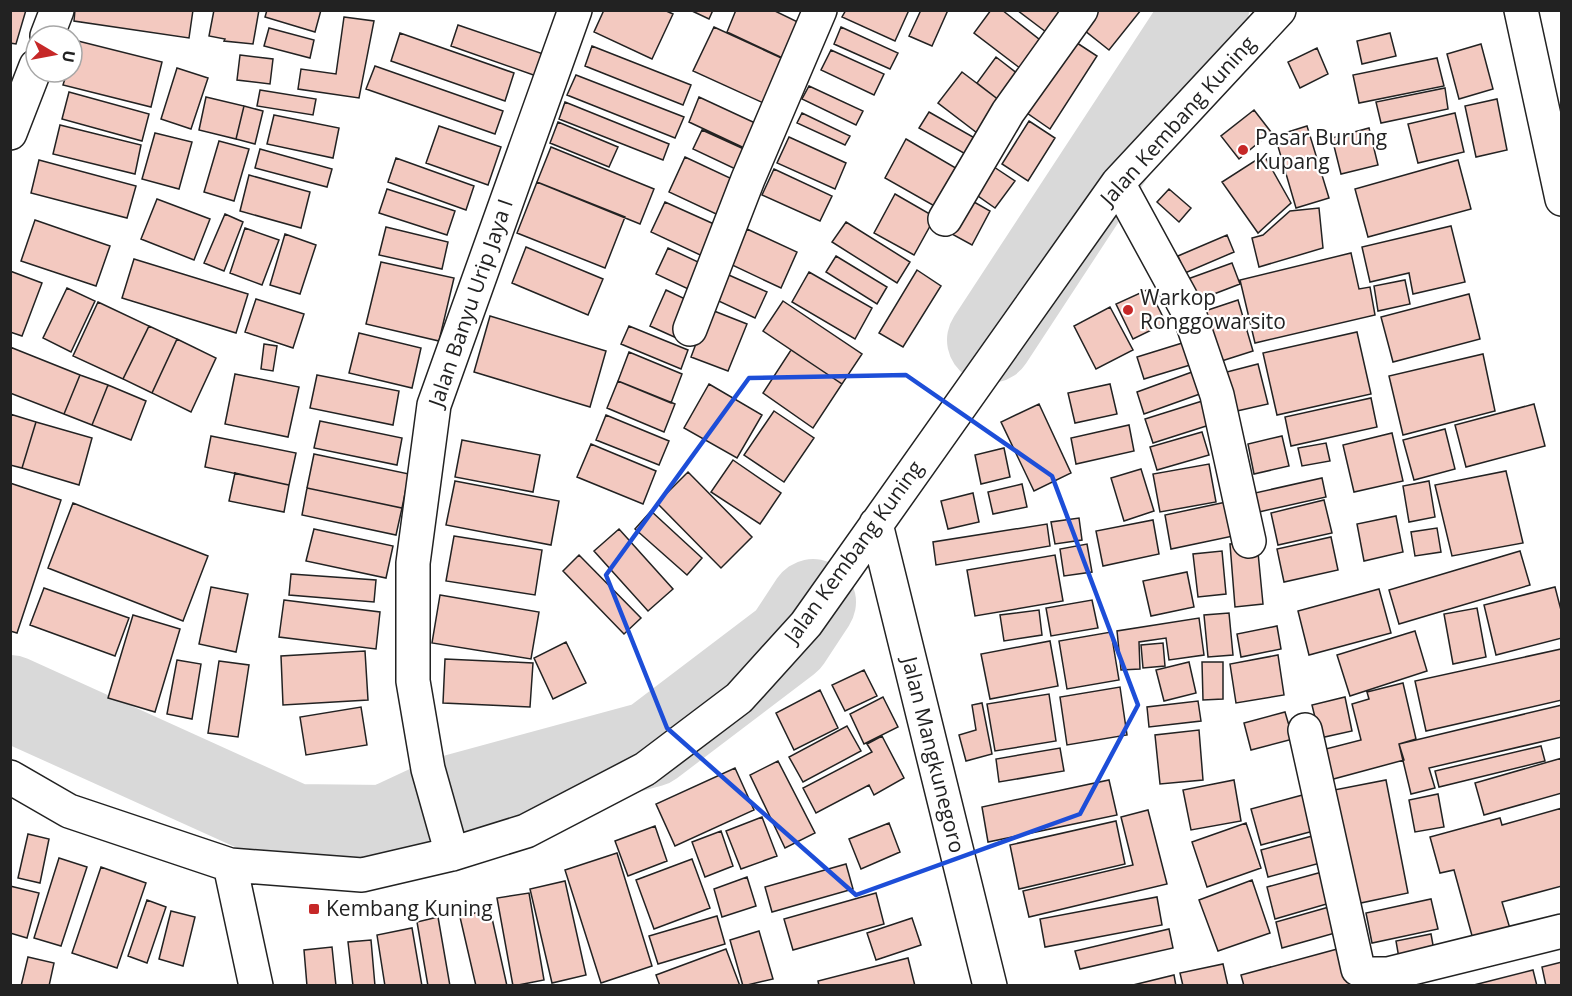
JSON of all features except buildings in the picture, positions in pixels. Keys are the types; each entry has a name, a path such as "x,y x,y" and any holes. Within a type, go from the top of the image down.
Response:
{"street":[{"name":"Jalan Banyu Urip Jaya I","path":"452,854 428,769 413,681 413,563 434,405 575,10"},
{"path":"690,329 748,179 820,10"},
{"path":"945,219 1008,112 1081,10"},
{"name":"Jalan Kembang Kuning","path":"10,777 69,811 230,865 362,875 452,854 526,831 645,769 739,698 806,624 1118,183 1279,10"},
{"path":"1521,10 1562,199"},
{"path":"10,134 29,84"},
{"path":"1118,183 1189,313 1217,395 1250,541"},
{"name":"Jalan Mangkunegoro","path":"876,524 990,986"},
{"path":"1305,730 1358,969 1368,974 1388,974 1562,931"},
{"path":"230,865 256,986"}],"highlighted area":[{"path":"906,375 1052,476 1138,705 1080,814 856,895 667,728 606,575 749,378"}],"waterway":[{"path":"990,340 1206,10"},
{"path":"10,698 295,827 385,828 445,800 651,744 788,640 813,602"}],"place":[{"name":"Pasar Burung Kupang","path":"1243,150"},
{"name":"Warkop Ronggowarsito","path":"1128,310"},
{"name":"Kembang Kuning","path":"314,909"}]}
